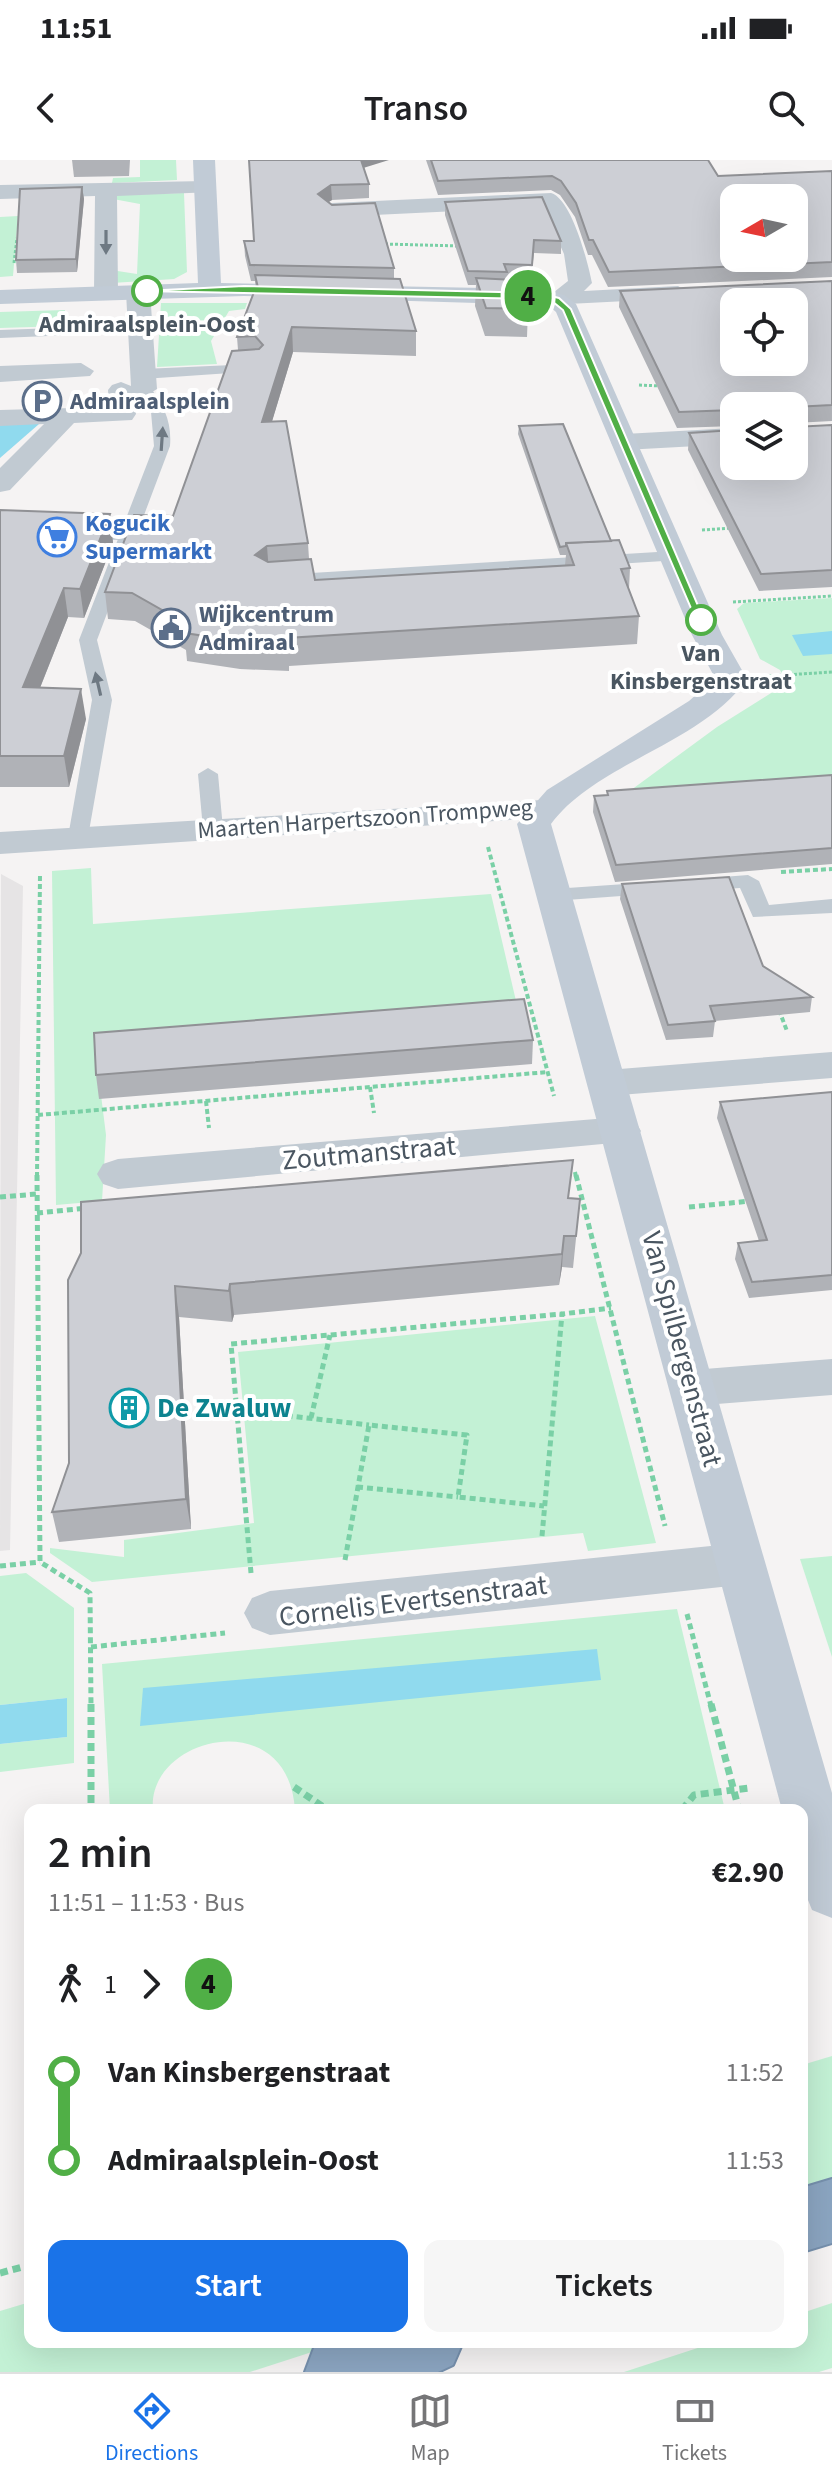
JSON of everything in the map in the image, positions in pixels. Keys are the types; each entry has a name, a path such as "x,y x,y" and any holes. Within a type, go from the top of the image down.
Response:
{"highway":[{"path":"808,2218 832,2211"},
{"path":"338,2372 412,2348"}],"street":[{"path":"204,160 210,289"},
{"path":"0,192 205,187"},
{"path":"106,191 106,293"},
{"path":"332,210 551,200 575,254 580,283 556,300"},
{"path":"6,297 210,289 539,296 556,300 708,292"},
{"path":"0,418 123,414 136,384 140,329 138,292"},
{"path":"556,300 567,309 695,605 731,679"},
{"path":"0,374 81,371"},
{"path":"0,484 67,416"},
{"path":"624,442 720,437"},
{"path":"0,527 120,531"},
{"name":"Maarten Harpertszoon Trompweg","path":"0,843 542,810 709,702 731,679"},
{"name":"Van Spilbergenstraat","path":"542,810 534,824 808,1804"},
{"path":"607,1083 816,1066"},
{"name":"Zoutmanstraat","path":"118,1174 620,1131"},
{"path":"692,1388 832,1377"},
{"name":"Cornelis Evertsenstraat","path":"263,1622 351,1605 740,1564"},
{"name":"Van Spilbergenstraat","path":"808,1806 832,1891"}],"lane":[{"path":"0,334 140,329"},
{"path":"136,384 255,368"},
{"path":"78,837 89,760 102,700 88,640 161,456 165,433 158,405 136,384"},
{"path":"269,581 669,544"},
{"path":"208,774 213,829"},
{"path":"553,895 748,881 761,912 832,906"}],"path":[{"path":"6,297 1,287 12,283 23,192"},
{"path":"332,210 335,243 471,246"},
{"path":"597,380 634,379 641,387 672,385"},
{"path":"669,544 740,527"},
{"path":"695,605 832,596"},
{"path":"731,679 832,672"},
{"path":"485,835 611,1308 738,1804"},
{"path":"40,840 37,1194 40,1562"},
{"path":"773,996 816,1066"},
{"path":"38,1115 548,1072"},
{"path":"0,1197 37,1194"},
{"path":"644,1211 754,1201"},
{"path":"263,1622 231,1344 611,1308"},
{"path":"539,1585 562,1314"},
{"path":"311,1418 330,1335"},
{"path":"237,1410 467,1435 458,1497"},
{"path":"351,1605 344,1557 369,1425"},
{"path":"357,1487 544,1506"},
{"path":"0,1566 40,1562 90,1593 91,1804"},
{"name":"Cornelis Evertsenstraat","path":"91,1647 263,1622"},
{"path":"294,1787 319,1804"},
{"path":"687,1804 694,1795 734,1789"},
{"path":"0,2273 24,2267"}],"shaded area":[{"path":"1,874 23,886 10,1550 0,1551"}],"green space":[{"path":"140,160 176,160 177,180 112,183 113,178 140,177"},
{"path":"184,193 187,272 174,279 112,283 111,270 137,274 140,204 113,199 113,195"},
{"path":"18,216 13,276 0,277 0,217"},
{"path":"161,303 247,303 245,309 229,311 211,341 217,364 157,367"},
{"path":"65,310 64,326 0,328 0,312"},
{"path":"832,598 832,779 627,793 717,727 787,683 780,670 760,659 737,609 744,603"},
{"path":"91,868 93,924 491,894 520,1018 96,1055 106,1135 102,1201 56,1205 52,871"},
{"path":"595,1316 656,1543 588,1551 583,1533 92,1582 50,1553 50,1548 124,1557 124,1540 254,1523 238,1352"},
{"path":"832,1556 832,1657 800,1559"},
{"path":"26,1573 74,1608 74,1763 0,1772 0,1744 67,1737 67,1698 0,1705 0,1576"},
{"path":"677,1609 724,1804 294,1804 287,1776 269,1754 245,1743 219,1742 193,1749 171,1764 157,1785 154,1804 110,1804 102,1664"},
{"path":"832,2056 832,2183 808,2191 808,2063"},
{"path":"832,2303 832,2368 819,2372 624,2372 698,2348 808,2348 808,2311"},
{"path":"24,2304 24,2348 324,2348 250,2372 0,2372 0,2311"}],"water":[{"path":"0,422 39,424 0,458"},
{"path":"832,631 832,654 803,656 792,635"},
{"path":"597,1649 601,1680 140,1726 143,1688"},
{"path":"67,1698 67,1737 0,1744 0,1705"}],"building":[{"path":"249,160 361,160 369,184 331,185 318,194 332,205 375,203 394,268 250,265 244,241 254,241"},
{"path":"431,160 708,160 718,176 832,171 832,262 808,263 808,184 720,184 720,267 609,272 593,240 589,240 576,203 561,181 552,176 438,181"},
{"path":"82,187 76,259 16,260 20,189"},
{"path":"542,197 561,241 534,240 532,265 504,264 507,272 468,271 445,202"},
{"path":"255,275 400,279 416,331 292,327 262,422 286,421 308,543 267,546 255,555 268,562 311,559 315,580 574,565 566,543 619,540 630,568 621,569 639,616 287,638 288,643 238,641 185,633 183,622 132,593 105,592 134,515 173,516 232,351 259,349 263,345 255,336 237,337 254,292 259,292"},
{"path":"476,278 516,280 528,309 486,308"},
{"path":"832,281 832,405 808,406 808,392 720,392 720,411 679,412 620,291"},
{"path":"563,424 611,541 566,543 566,546 560,547 519,426"},
{"path":"832,425 832,570 761,574 689,433 720,431 720,480 808,480 808,426"},
{"path":"0,510 110,514 80,589 64,588 23,687 81,689 64,756 0,756"},
{"path":"832,775 832,848 616,865 594,796 608,795 607,791"},
{"path":"729,877 763,966 812,997 710,1006 715,1021 668,1025 622,884"},
{"path":"524,999 533,1040 96,1075 94,1033"},
{"path":"832,1092 832,1275 752,1282 738,1243 767,1240 720,1102"},
{"name":"De Zwaluw","path":"573,1160 568,1198 580,1199 576,1236 564,1236 562,1254 230,1284 229,1291 175,1286 186,1499 52,1512 69,1463 68,1280 81,1253 81,1202"}],"bus line":[{"name":"4","path":"147,291 244,289 539,296 556,300 567,309 701,620"}],"place":[{"name":"Admiraalsplein-Oost","path":"147,291"},
{"name":"Admiraalsplein","path":"42,401"},
{"name":"Kogucik Supermarkt","path":"57,537"},
{"name":"Van Kinsbergenstraat","path":"701,620"},
{"name":"Wijkcentrum Admiraal","path":"171,628"},
{"name":"De Zwaluw","path":"129,1408"}]}
